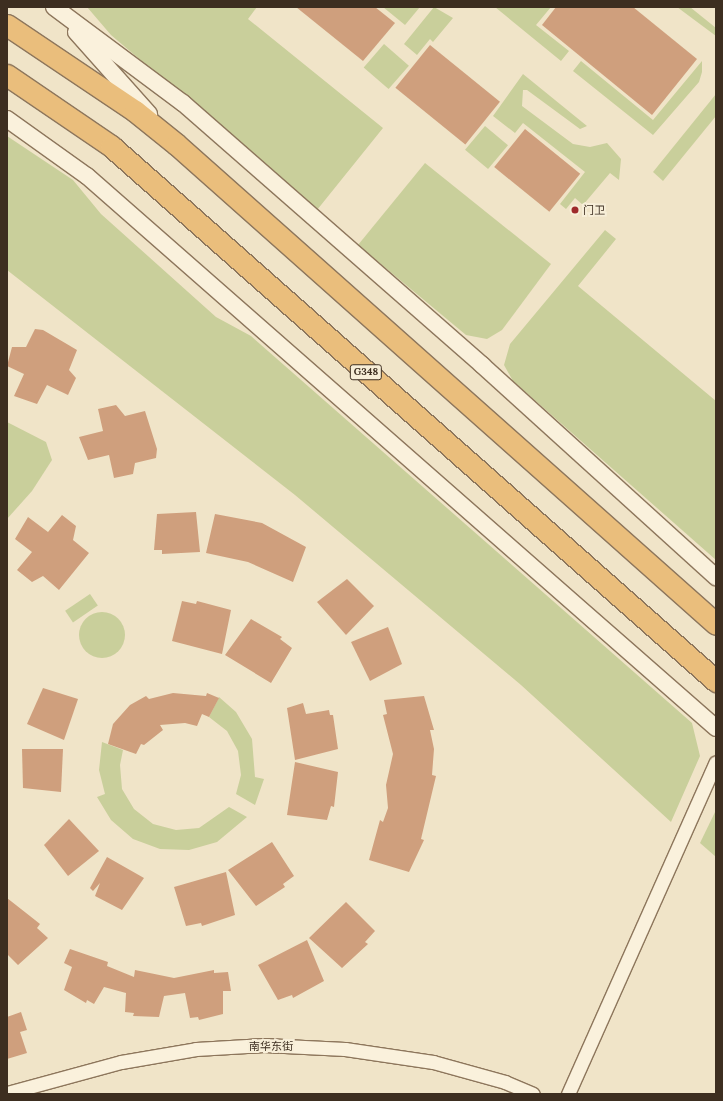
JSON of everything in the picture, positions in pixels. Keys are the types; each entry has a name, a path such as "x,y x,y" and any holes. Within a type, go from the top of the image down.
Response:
{"highway":[{"path":"7,25 135,111 176,144 716,624"},
{"name":"G348","path":"7,75 111,146 716,681"}],"street":[{"path":"54,7 176,144"},
{"path":"54,7 183,103 482,365 716,577"},
{"path":"7,119 87,176 716,728"},
{"path":"568,1094 716,762"},
{"name":"南华东街","path":"7,1093 121,1062 196,1049 264,1045 345,1049 433,1062 505,1082 533,1094"}],"green space":[{"path":"87,7 257,7 248,19 383,128 317,210 111,35"},
{"path":"383,7 420,7 405,25"},
{"path":"434,7 453,18 433,42 430,39 417,55 404,44"},
{"path":"495,7 551,7 536,25 569,51 561,61"},
{"path":"677,7 690,7 716,28 716,36"},
{"path":"384,44 409,66 389,89 364,67"},
{"path":"581,61 653,120 702,61 702,72 699,82 653,135 573,71"},
{"path":"523,74 587,126 580,129 527,90 523,90 522,106 573,144 590,147 607,143 621,159 619,180 610,173 583,205 575,198 566,209 560,204 585,172 523,123 515,133 493,116"},
{"path":"716,94 716,116 663,181 653,172"},
{"path":"485,126 508,145 488,169 465,150"},
{"path":"7,136 73,180 101,214 216,317 251,336 692,723 700,756 671,822 521,685 295,495 7,270"},
{"path":"425,163 551,264 502,330 487,339 466,335 358,245"},
{"path":"605,230 616,239 578,286 716,401 716,560 513,381 504,365 510,344"},
{"path":"7,422 46,442 52,460 32,491 7,519"},
{"path":"90,594 98,606 73,622 65,611"},
{"path":"102,612 115,616 121,622 125,635 121,648 115,654 102,658 89,654 83,648 79,635 83,622 89,616"},
{"path":"219,697 236,712 252,739 255,777 264,779 255,805 236,794 241,775 238,751 227,731 209,717"},
{"path":"102,742 123,750 120,765 122,789 134,809 153,824 176,830 199,828 229,807 247,817 217,842 189,850 160,849 133,839 111,820 97,797 105,794 99,770"},
{"path":"716,810 716,857 700,843"}],"building":[{"path":"296,7 375,7 395,23 363,61"},
{"path":"556,7 633,7 697,59 652,115 542,25"},
{"path":"430,45 500,102 465,144 395,88"},
{"path":"525,129 580,174 549,212 494,167"},
{"path":"35,329 43,330 77,350 69,370 76,378 68,395 47,385 37,404 14,396 24,374 7,366 12,347 26,347"},
{"path":"116,405 125,416 145,411 157,449 156,458 135,463 133,474 114,478 109,455 88,460 79,437 103,431 98,409"},
{"path":"196,512 200,552 162,554 162,550 154,550 157,514"},
{"path":"215,514 262,523 306,547 293,582 248,562 206,553"},
{"path":"62,515 76,526 73,540 89,553 59,590 43,576 32,582 17,570 32,552 15,539 28,517 48,532"},
{"path":"347,579 374,606 346,635 317,602"},
{"path":"182,601 196,604 197,601 231,610 222,654 172,641"},
{"path":"251,619 282,637 280,639 292,648 271,683 225,655"},
{"path":"388,627 402,664 370,681 351,642"},
{"path":"43,688 78,699 64,740 27,724"},
{"path":"173,693 206,696 207,693 219,698 209,717 202,714 197,726 185,723 160,725 163,730 144,745 141,744 136,754 108,744 113,724 130,705 146,696 149,699"},
{"path":"424,696 434,730 430,730 434,749 432,775 436,776 421,839 424,840 409,872 369,860 380,820 383,822 388,808 386,785 393,754 383,715 387,714 384,700"},
{"path":"303,703 306,714 329,710 330,715 333,715 338,749 295,760 287,708"},
{"path":"22,749 63,749 61,792 23,788"},
{"path":"295,762 338,772 334,807 331,806 327,820 287,815"},
{"path":"69,819 99,851 68,876 44,845"},
{"path":"272,842 294,876 283,884 285,887 256,906 228,870"},
{"path":"107,857 144,878 122,910 95,896 100,883 93,891 90,888"},
{"path":"226,872 235,915 202,926 201,923 186,926 174,887"},
{"path":"7,898 40,924 37,928 48,938 18,965 7,954"},
{"path":"346,902 375,931 365,942 368,944 342,968 309,938"},
{"path":"307,940 324,981 293,998 292,995 278,1000 258,965"},
{"path":"70,949 108,962 107,966 134,977 135,970 174,978 214,970 214,973 228,972 231,991 223,991 223,1014 199,1020 198,1017 190,1018 185,993 164,996 159,1017 133,1016 134,1013 125,1012 126,993 104,987 94,1004 87,1000 86,1003 64,990 72,967 64,963"},
{"path":"21,1012 27,1030 20,1032 27,1053 7,1059 7,1017"}],"place":[{"name":"门卫","path":"575,210"}]}
